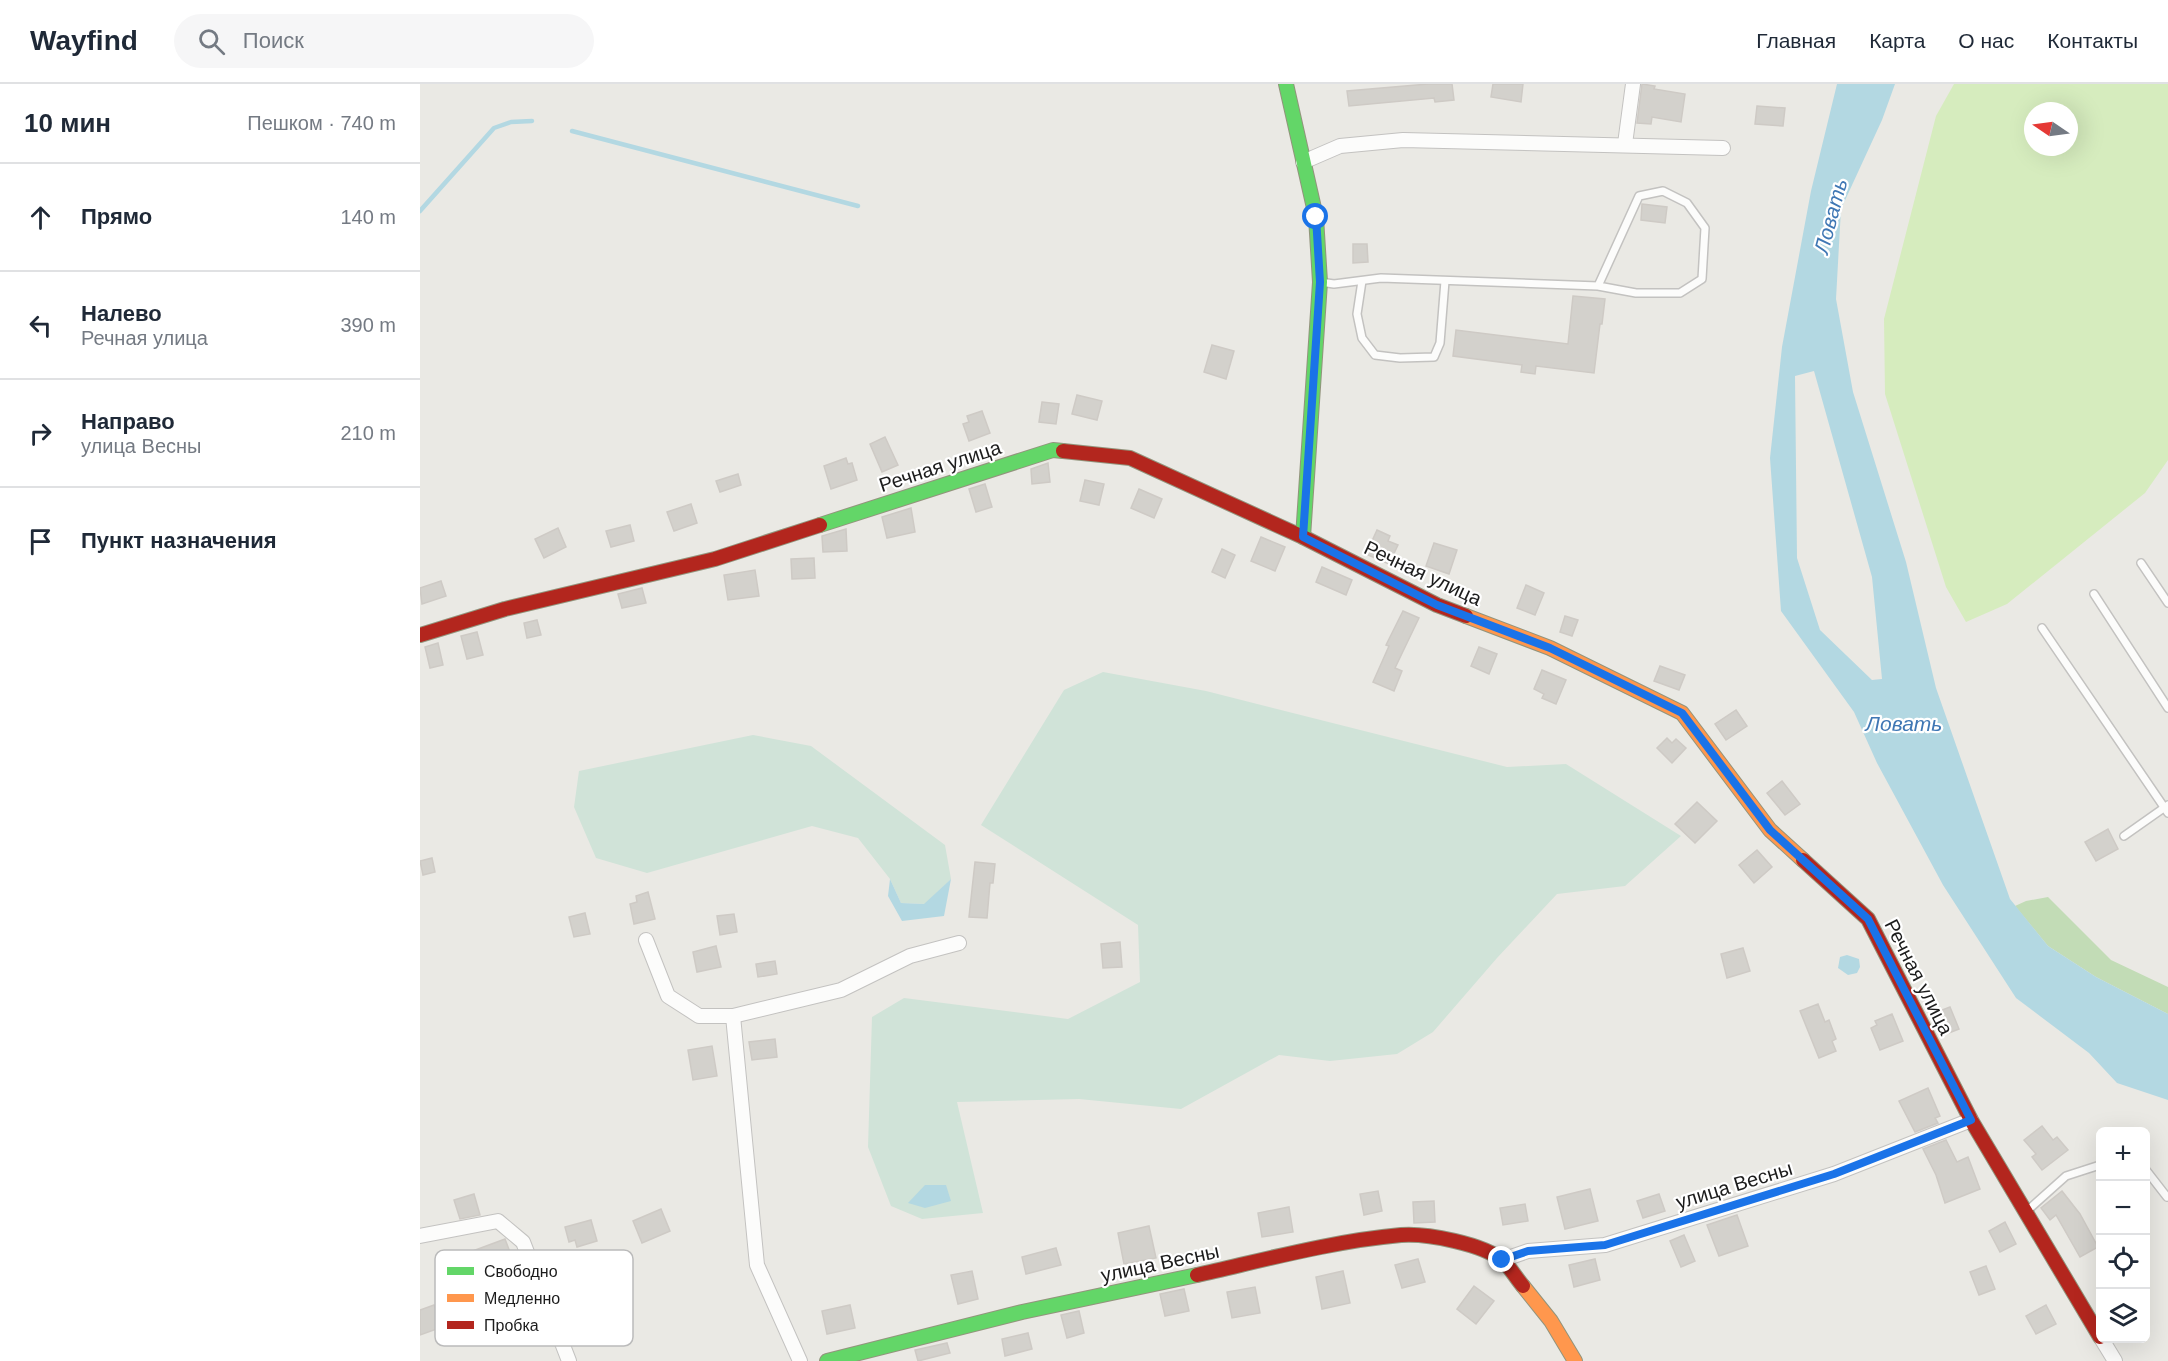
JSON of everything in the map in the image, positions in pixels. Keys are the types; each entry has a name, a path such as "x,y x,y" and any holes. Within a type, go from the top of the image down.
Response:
{"street":[{"path":"1286,84 1316,217 1320,282 1303,537"},
{"path":"1624,144 1633,84"},
{"path":"1303,162 1340,146 1403,140 1723,148"},
{"name":"Речная улица","path":"420,635 505,609 715,559 1053,450 1130,458 1303,537 1437,605 1550,648 1682,713 1770,830 1868,919 1971,1120 2096,1330"},
{"path":"646,940 668,996 699,1016 733,1016 841,990 910,956 959,943"},
{"path":"733,1016 757,1265 800,1361"},
{"name":"улица Весны","path":"1502,1260 1528,1251 1605,1245 1834,1174 1971,1120"},
{"path":"420,1236 498,1221 523,1242 526,1250"},
{"name":"улица Весны","path":"827,1361 1022,1312 1326,1247 1403,1235 1446,1239 1476,1247 1502,1260 1551,1321 1575,1361"},
{"name":"Речная улица","path":"2104,1343 2115,1361"},
{"path":"563,1346 569,1361"}],"lane":[{"path":"1320,282 1334,284 1381,279 1598,286 1636,292 1680,293 1702,279 1705,228 1687,203 1663,191 1639,196 1598,286"},
{"path":"1362,281 1357,314 1362,338 1375,355 1400,358 1434,357 1440,344 1444,281"},
{"path":"2142,563 2168,603"},
{"path":"2094,594 2168,708"},
{"path":"2042,628 2167,809 2124,837"},
{"path":"2026,1212 2066,1176 2096,1166"},
{"path":"2150,1176 2167,1197"}],"green space":[{"path":"1954,84 2168,84 2168,460 2145,493 2007,604 1966,622 1946,587 1885,394 1884,319 1936,116"},
{"path":"1103,672 1206,691 1507,767 1566,764 1681,836 1625,886 1557,894 1497,958 1433,1032 1397,1054 1330,1061 1279,1055 1181,1109 1079,1099 957,1102 983,1213 922,1219 891,1206 868,1147 872,1017 904,998 1068,1019 1140,982 1138,925 981,825 1064,690"},
{"path":"753,735 811,746 945,845 951,879 925,904 901,903 890,879 858,838 812,826 647,873 596,858 574,807 579,771"},
{"path":"2048,897 2111,960 2168,987 2168,1014 2096,977 2048,946 2015,906 2026,901"}],"water":[{"name":"Ловать","path":"1837,84 1895,84 1882,120 1841,209 1836,299 1853,392 1906,562 1936,688 2010,899 2048,946 2096,977 2168,1014 2168,1100 2117,1083 2089,1053 2016,998 1943,885 1877,763 1854,712 1781,611 1770,458 1782,347 1811,191","holes":["1814,371 1872,577 1882,679 1872,680 1820,630 1797,558 1795,376"]},
{"path":"890,879 901,903 924,904 951,879 944,916 902,921 888,896"},
{"path":"1847,955 1859,959 1860,967 1857,973 1848,975 1838,968 1840,957"},
{"path":"925,1185 946,1185 951,1201 925,1208 908,1203"}],"building":[{"path":"1452,84 1454,100 1435,102 1434,98 1349,106 1347,91"},
{"path":"1493,84 1523,84 1521,102 1491,97"},
{"path":"1642,84 1655,86 1654,89 1685,94 1681,122 1652,117 1651,124 1637,123"},
{"path":"1757,106 1785,108 1783,126 1755,124"},
{"path":"1642,204 1667,207 1665,223 1641,220"},
{"path":"1353,244 1367,244 1368,262 1353,263"},
{"path":"1573,296 1605,299 1594,373 1536,366 1535,374 1521,372 1522,365 1453,356 1456,330 1568,344"},
{"path":"1212,345 1234,351 1226,379 1204,372"},
{"path":"1077,395 1102,401 1097,420 1072,414"},
{"path":"1042,402 1059,404 1056,424 1039,422"},
{"path":"982,411 990,433 969,441 963,424 969,422 967,416"},
{"path":"885,437 898,465 882,472 870,444"},
{"path":"846,458 848,464 852,463 857,480 831,489 824,466"},
{"path":"1048,463 1050,482 1032,484 1031,469"},
{"path":"738,474 741,485 720,492 716,481"},
{"path":"1085,480 1104,484 1099,505 1080,501"},
{"path":"985,484 992,507 976,512 969,489"},
{"path":"1139,489 1162,499 1154,518 1131,508"},
{"path":"691,504 697,523 674,531 667,512"},
{"path":"911,508 915,532 887,538 882,517"},
{"path":"630,525 634,541 611,547 606,531"},
{"path":"558,528 566,547 544,558 535,539"},
{"path":"846,529 847,551 823,552 822,536"},
{"path":"1377,530 1390,536 1388,541 1398,545 1389,564 1366,554"},
{"path":"1261,537 1285,547 1275,571 1251,561"},
{"path":"1434,543 1457,550 1449,574 1426,566"},
{"path":"1222,549 1235,555 1225,578 1212,572"},
{"path":"814,558 815,578 792,579 791,559"},
{"path":"1322,567 1352,580 1346,595 1316,582"},
{"path":"755,570 759,596 728,600 724,575"},
{"path":"441,581 446,596 422,604 420,588"},
{"path":"1526,585 1544,593 1535,615 1517,608"},
{"path":"642,588 646,603 622,608 618,594"},
{"path":"1403,611 1419,618 1395,668 1402,671 1394,691 1373,682 1389,646 1386,645"},
{"path":"1565,616 1578,620 1572,636 1560,632"},
{"path":"537,620 541,635 527,638 524,623"},
{"path":"477,632 483,655 467,659 461,636"},
{"path":"438,643 443,665 430,668 425,647"},
{"path":"1479,647 1497,654 1489,674 1471,666"},
{"path":"1660,666 1685,675 1679,690 1654,681"},
{"path":"1542,670 1566,680 1556,704 1542,698 1544,694 1534,689"},
{"path":"1736,710 1747,726 1726,740 1715,724"},
{"path":"1667,738 1672,743 1676,739 1686,748 1672,763 1657,748"},
{"path":"1782,781 1800,804 1785,815 1767,793"},
{"path":"1697,802 1717,821 1695,843 1675,824"},
{"path":"2108,829 2118,849 2096,861 2085,842"},
{"path":"1757,850 1772,867 1754,883 1739,865"},
{"path":"432,858 435,872 423,875 420,861"},
{"path":"975,862 995,864 993,883 990,883 987,918 969,917"},
{"path":"648,892 655,919 634,924 630,904 637,902 636,896"},
{"path":"585,913 590,934 574,937 569,917"},
{"path":"734,914 737,932 720,935 717,916"},
{"path":"1120,942 1122,967 1103,968 1101,944"},
{"path":"716,946 721,967 697,972 693,952"},
{"path":"1743,948 1750,971 1727,978 1721,954"},
{"path":"775,961 777,974 758,977 756,964"},
{"path":"1818,1004 1825,1022 1829,1020 1836,1039 1832,1041 1836,1051 1819,1058 1800,1011"},
{"path":"1950,1007 1959,1029 1941,1036 1932,1014"},
{"path":"1892,1014 1903,1041 1880,1050 1871,1028 1877,1025 1875,1021"},
{"path":"775,1039 777,1057 752,1060 749,1042"},
{"path":"712,1046 717,1076 693,1080 688,1050"},
{"path":"1928,1088 1940,1116 1935,1118 1938,1123 1915,1132 1899,1101"},
{"path":"2042,1126 2053,1140 2057,1137 2068,1150 2042,1170 2032,1157 2036,1154 2024,1140"},
{"path":"1946,1140 1957,1162 1968,1157 1980,1189 1945,1203 1936,1175 1923,1149"},
{"path":"1590,1189 1598,1221 1565,1229 1557,1197"},
{"path":"1378,1191 1382,1211 1364,1215 1360,1194"},
{"path":"2062,1191 2080,1214 2096,1243 2096,1248 2080,1257 2056,1215 2050,1220 2041,1208"},
{"path":"474,1194 480,1215 460,1219 454,1200"},
{"path":"1659,1194 1665,1211 1643,1218 1637,1201"},
{"path":"1434,1201 1435,1222 1414,1223 1413,1202"},
{"path":"1525,1204 1528,1221 1503,1225 1500,1208"},
{"path":"1289,1207 1293,1232 1262,1237 1258,1213"},
{"path":"661,1209 670,1231 642,1243 633,1221"},
{"path":"1737,1215 1748,1246 1719,1256 1707,1225"},
{"path":"591,1220 597,1241 577,1247 575,1240 569,1242 565,1227"},
{"path":"2005,1222 2016,1244 2000,1252 1989,1231"},
{"path":"1149,1226 1156,1258 1124,1264 1118,1233"},
{"path":"1684,1235 1695,1261 1681,1267 1670,1241"},
{"path":"505,1239 509,1250 475,1250"},
{"path":"1056,1248 1061,1265 1026,1274 1022,1257"},
{"path":"1418,1259 1425,1282 1402,1288 1395,1265"},
{"path":"1595,1259 1600,1280 1574,1287 1569,1265"},
{"path":"1986,1266 1995,1289 1979,1295 1970,1272"},
{"path":"972,1271 978,1299 958,1304 951,1275"},
{"path":"1343,1271 1350,1303 1322,1309 1316,1277"},
{"path":"1474,1286 1494,1301 1476,1324 1457,1309"},
{"path":"1255,1287 1260,1313 1232,1318 1227,1292"},
{"path":"1184,1289 1189,1311 1165,1316 1160,1294"},
{"path":"434,1305 435,1308 435,1330 420,1335 420,1310"},
{"path":"850,1305 855,1328 827,1334 822,1311"},
{"path":"2046,1305 2056,1324 2036,1334 2026,1316"},
{"path":"1079,1311 1084,1333 1067,1338 1061,1315"},
{"path":"1028,1333 1032,1349 1005,1356 1002,1339"},
{"path":"947,1343 950,1353 918,1361 915,1350"}],"waterway":[{"path":"420,211 494,128 511,122 532,121"},
{"path":"572,131 858,206"}],"traffic: fast":[{"path":"1286,84 1316,217 1320,282 1303,537"},
{"path":"820,525 1053,450 1063,451"},
{"path":"827,1361 1022,1312 1197,1275"}],"traffic: slow":[{"path":"1466,616 1550,648 1682,713 1770,830 1803,860"},
{"path":"1523,1286 1551,1321 1575,1361"}],"traffic: jam":[{"path":"1063,451 1130,458 1303,537 1437,605 1466,616"},
{"path":"420,635 505,609 715,559 820,525"},
{"path":"1803,860 1868,919 1971,1120 2096,1330"},
{"path":"1197,1275 1324,1246 1412,1235 1439,1238 1483,1249 1503,1261 1523,1286"}],"route":[{"path":"1316,217 1320,282 1303,537 1437,605 1550,648 1682,713 1770,830 1868,919 1971,1120 1834,1174 1605,1245 1528,1251 1502,1260"}]}
